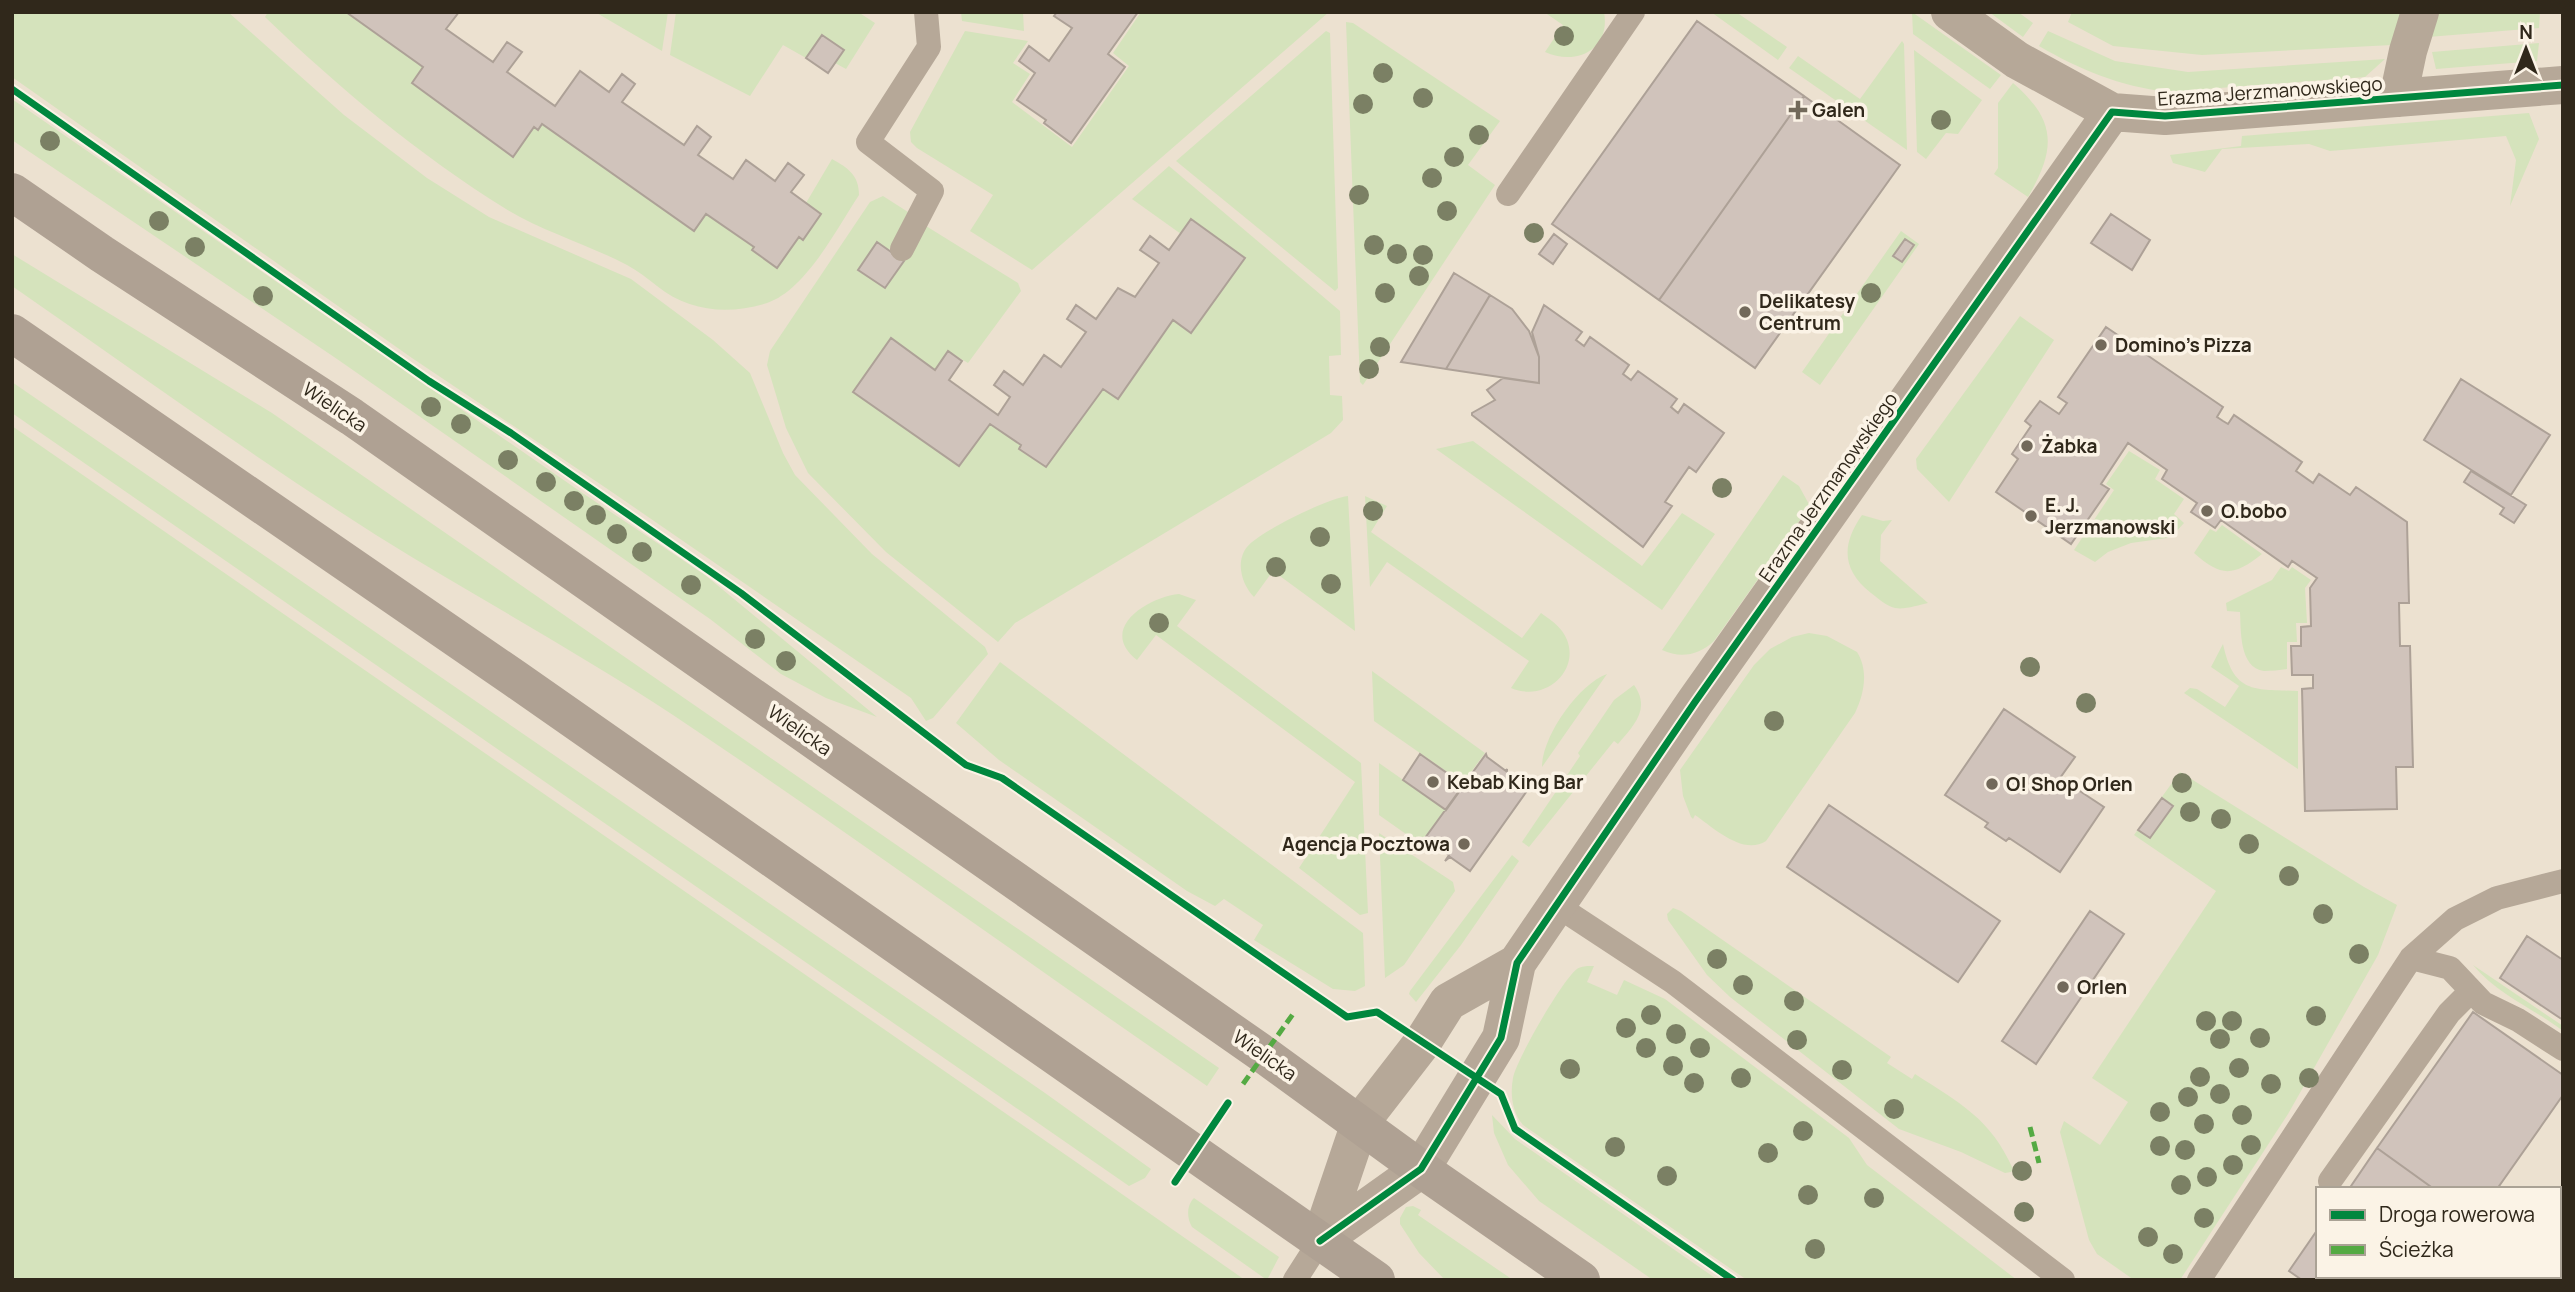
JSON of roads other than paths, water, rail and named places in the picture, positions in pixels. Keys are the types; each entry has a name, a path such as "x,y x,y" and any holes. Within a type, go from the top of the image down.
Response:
{"main road":[{"name":"Wielicka","path":"12,192 352,417 1581,1280"},
{"path":"12,333 514,678 1376,1280"}],"street":[{"path":"1950,12 2017,60 2112,112"},
{"name":"Erazma Jerzmanowskiego","path":"2398,98 2420,12"},
{"name":"Erazma Jerzmanowskiego","path":"1320,1241 1421,1169 1501,1038 1517,962 1695,702 2112,112 2165,116 2563,85"},
{"name":"Erazma Jerzmanowskiego","path":"1320,1241 1360,1123 1422,1043 1448,1002 1517,962"}],"lane":[{"path":"902,249 932,191 868,142 929,47 926,12"},
{"path":"1508,194 1633,12"},
{"path":"2199,1280 2411,958 2455,919 2497,898 2563,881"},
{"path":"1556,905 1673,982 2063,1280"},
{"path":"2411,958 2450,968 2483,1003 2518,1020 2563,1049"},
{"path":"2330,1181 2449,1013 2470,992"},
{"path":"1295,1280 1320,1241"}],"place":[{"name":"Galen","path":"1798,110"},
{"name":"Delikatesy Centrum","path":"1745,312"},
{"name":"Domino's Pizza","path":"2101,345"},
{"name":"Żabka","path":"2027,446"},
{"name":"O.bobo","path":"2207,511"},
{"name":"E. J. Jerzmanowski","path":"2031,516"},
{"name":"Kebab King Bar","path":"1433,782"},
{"name":"O! Shop Orlen","path":"1992,784"},
{"name":"Agencja Pocztowa","path":"1464,844"},
{"name":"Orlen","path":"2063,987"}]}
